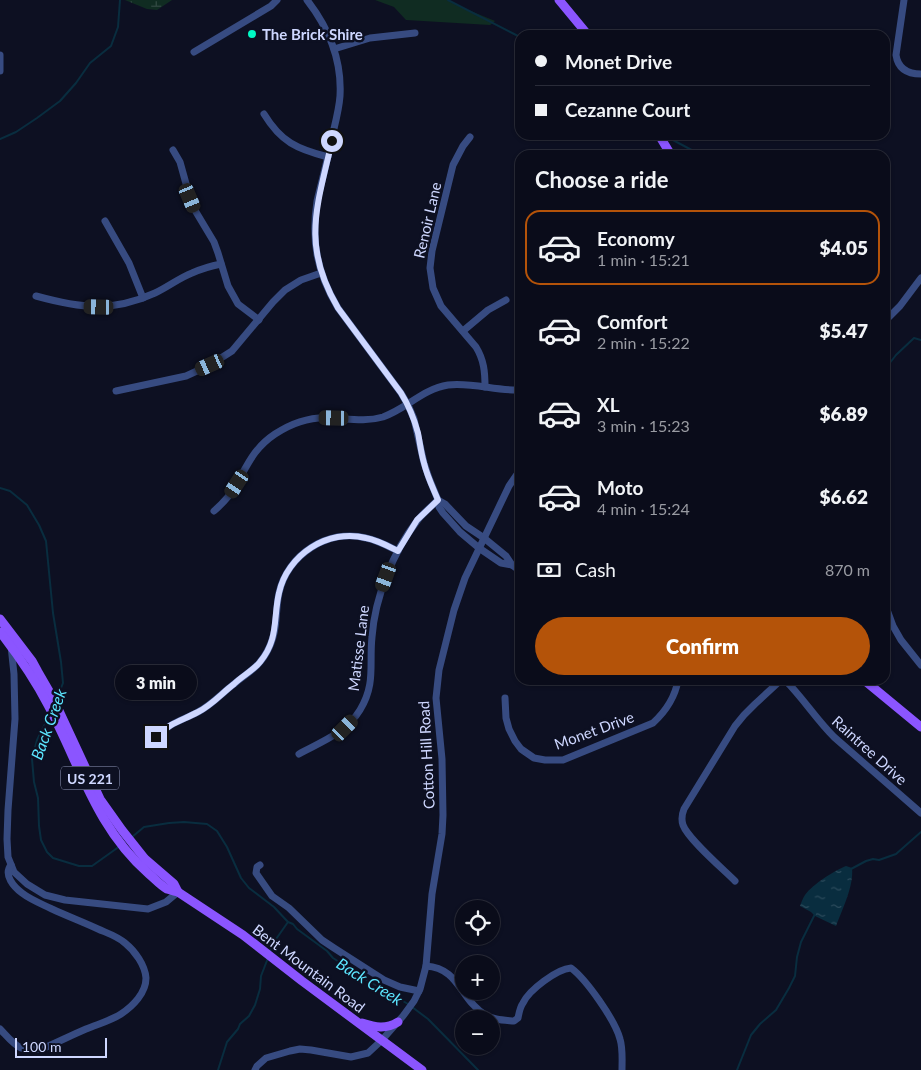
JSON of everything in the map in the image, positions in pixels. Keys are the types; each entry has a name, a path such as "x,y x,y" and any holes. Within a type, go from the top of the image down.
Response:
{"main road":[{"path":"559,0 584,30"},
{"name":"Bent Mountain Road","path":"0,619 32,661 53,698 100,799 144,859 167,883"},
{"name":"Bent Mountain Road","path":"0,632 27,670 48,705 97,809 113,835 137,863 167,883 174,884 178,892 243,935 422,1070"},
{"path":"870,685 921,727"},
{"path":"358,1022 384,1027 392,1026 398,1022"}],"street":[{"path":"194,52 271,6 277,0"},
{"path":"307,0 323,23 334,49 338,68 340,95 339,108 317,201 315,245 321,273 338,308 408,405 414,419 424,463 439,507 451,522 479,548 501,563 512,565"},
{"path":"904,0 896,59 904,70 910,73 921,74"},
{"path":"334,49 370,38 415,33"},
{"path":"0,55 0,71"},
{"path":"264,114 277,132 292,145 328,158"},
{"name":"Renoir Lane","path":"470,137 460,151 453,166 432,251 430,268 436,297 446,313 463,331 480,354 484,364 485,387"},
{"path":"173,150 182,167 190,198 202,224 214,242 232,296 238,304 259,320"},
{"path":"105,221 129,263 144,298"},
{"path":"36,296 86,307 113,306 144,298 192,272 221,264"},
{"path":"116,391 186,376 210,365 232,351 285,290 301,280 321,273"},
{"path":"890,316 921,278"},
{"path":"463,331 488,310 506,300"},
{"path":"214,511 230,494 256,451 285,428 308,419 321,417 352,420 383,417 408,405 428,392 447,385 515,390"},
{"name":"Cotton Hill Road","path":"255,1070 266,1058 300,1049 351,1057 368,1053 398,1022 419,991 426,966 432,894 442,834 444,807 437,710 439,670 464,578 515,477"},
{"path":"438,500 445,504 466,526 506,556 515,567"},
{"name":"Matisse Lane","path":"299,754 334,736 345,728 354,719 365,700 372,677 371,640 376,609 386,577 398,551 417,520 438,500"},
{"path":"156,737 170,725 205,708 259,663 268,649 274,634 277,604 282,583 291,565 307,550 325,540 346,536 375,540 398,551"},
{"path":"890,618 901,640 921,665"},
{"path":"10,646 15,698 7,851 10,865 14,872 35,890 45,895 65,900 148,909 166,902 178,892"},
{"name":"Monet Drive","path":"505,698 506,718 509,729 521,750 534,758 563,760 653,723 664,714 673,699 677,685"},
{"path":"735,881 686,831 682,815 736,726 744,715 776,685"},
{"name":"Raintree Drive","path":"790,685 834,737 921,813"},
{"path":"260,864 257,867 256,873 270,894 289,908 322,940 384,980 400,988 419,991"},
{"path":"0,1029 18,1047 36,1050 44,1048 120,1014 136,1001 142,993 146,982 144,968 126,944 112,935 22,894 11,882 8,871 10,865"},
{"path":"426,966 435,967 448,973 482,1013 496,1019 514,1021 518,1018 523,1001 535,988 561,971 571,968 596,996 617,1031 622,1046 622,1070"}],"green space":[{"path":"125,0 172,0 157,10 147,9"},
{"path":"375,0 449,0 495,21 490,25 406,20 394,7"}],"water":[{"path":"846,866 852,868 851,882 836,926 800,906 805,895 813,887 830,874"}],"waterway":[{"path":"0,139 16,132 60,101 90,63 111,46 118,27 120,0"},
{"path":"448,0 515,34"},
{"path":"673,140 692,150"},
{"path":"890,363 914,338 921,340"},
{"name":"Back Creek","path":"0,488 10,491 27,505 46,541 53,613 63,683 57,698"},
{"name":"Back Creek","path":"49,716 37,740 32,759 34,782 38,798 41,840 47,852 53,858 79,866 92,866 120,846"},
{"name":"Back Creek","path":"132,837 144,827 184,822 207,824 217,831 227,847 241,878 249,888 274,907 288,922 327,951 333,958 408,1004"},
{"path":"851,869 866,861 879,860 896,854 921,832"},
{"path":"737,1070 751,1035 776,1010 789,988 795,976 801,942 815,914"},
{"path":"270,951 288,922"},
{"path":"218,1070 227,1042 240,1024 249,1016 255,1005 260,989 261,976 268,958"},
{"name":"Back Creek","path":"412,1007 428,1019 478,1070"}],"place":[{"name":"The Brick Shire","path":"252,34"}],"route":[{"path":"156,737 170,725 205,708 259,663 266,654 274,634 277,604 282,583 291,565 307,550 325,540 356,536 375,540 398,551 417,520 438,500 424,463 414,419 408,405 338,308 321,273 315,245 315,215 332,141"}]}
